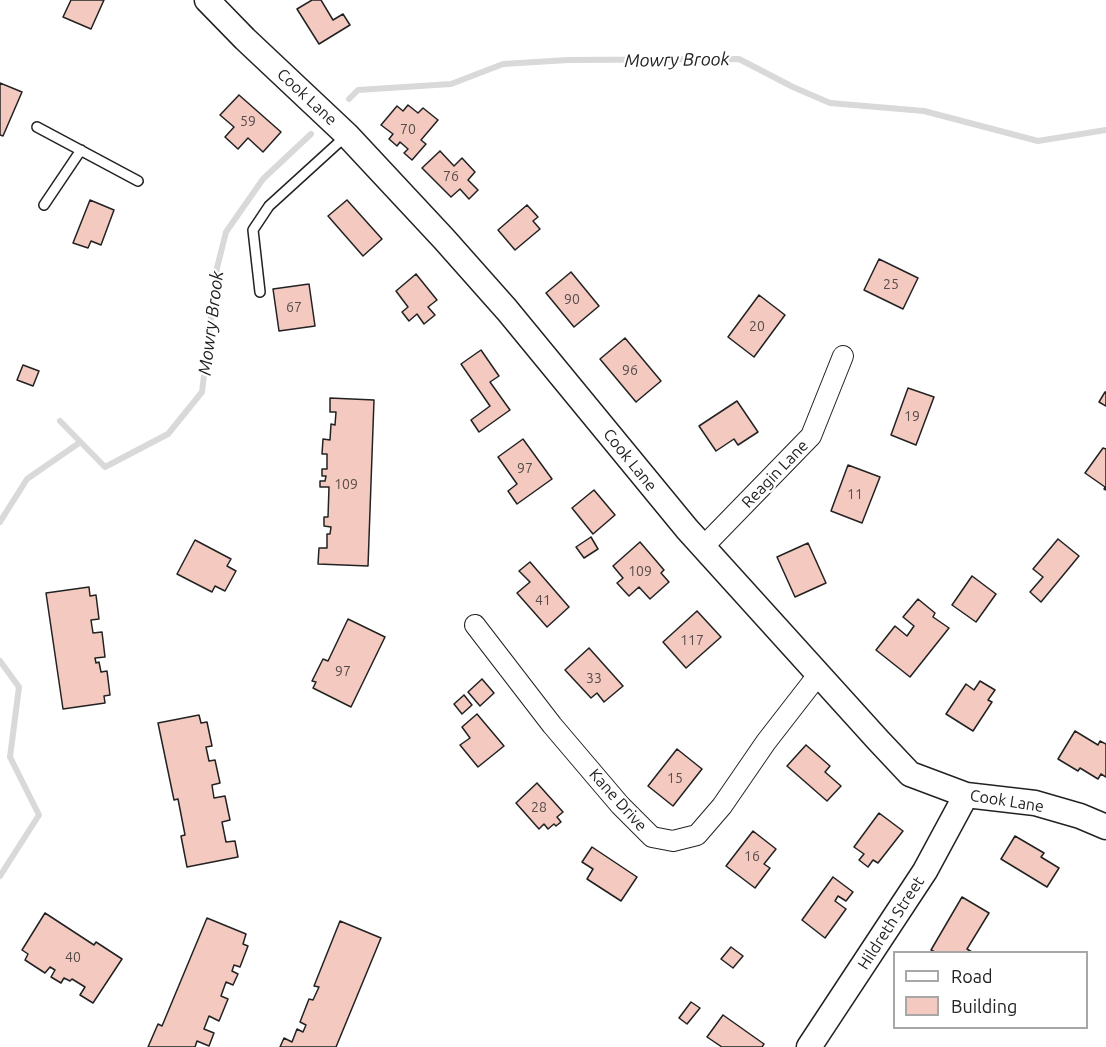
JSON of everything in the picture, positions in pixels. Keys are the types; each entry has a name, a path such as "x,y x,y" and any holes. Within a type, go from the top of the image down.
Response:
{"street":[{"name":"Cook Lane","path":"217,3 347,135 476,274 703,547 910,774 966,795 1035,803 1080,816 1106,827"},
{"name":"Reagin Lane","path":"703,547 811,436 843,356"},
{"name":"Kane Drive","path":"476,625 552,725 621,805 652,837 674,841 697,835 722,806 766,742 818,675"},
{"name":"Hildreth Street","path":"809,1047 925,872 966,795"}],"lane":[{"path":"37,127 138,181"},
{"path":"260,292 253,230 270,206 347,135"},
{"path":"44,205 81,150"}],"building":[{"path":"71,0 104,0 91,29 63,17"},
{"path":"312,0 321,0 333,20 343,14 350,25 319,44 297,9"},
{"path":"0,83 22,92 3,136 0,135"},
{"path":"239,95 281,132 263,152 248,138 238,149 225,137 234,127 220,115"},
{"path":"408,105 418,113 423,108 438,120 421,140 426,144 412,160 404,153 408,149 400,142 397,146 389,139 393,134 381,125 397,106 403,111"},
{"path":"440,151 454,166 462,158 475,172 468,180 478,190 469,199 460,189 451,197 422,168"},
{"path":"90,200 114,210 101,245 91,241 88,248 73,243"},
{"path":"347,200 382,239 363,256 328,216"},
{"path":"527,205 538,217 533,221 540,229 515,250 498,230"},
{"path":"879,259 918,278 903,309 864,290"},
{"path":"571,272 599,306 574,327 546,293"},
{"path":"416,274 437,300 428,307 435,315 424,324 417,314 409,321 402,312 408,307 396,291"},
{"path":"309,284 315,326 279,331 273,289"},
{"path":"759,295 785,315 754,357 728,337"},
{"path":"625,338 661,381 636,402 600,359"},
{"path":"481,350 499,376 490,382 510,410 479,432 471,420 490,406 461,364"},
{"path":"23,365 39,371 33,386 17,380"},
{"path":"908,388 934,397 916,445 891,435"},
{"path":"1106,392 1106,406 1099,402"},
{"path":"330,398 374,400 368,566 318,564 319,548 327,548 327,534 330,534 331,527 324,526 324,517 328,517 329,487 320,487 320,481 325,481 326,476 322,476 322,469 327,469 327,454 322,454 323,439 330,440 331,424 335,425 336,412 330,412"},
{"path":"737,401 758,432 738,445 734,439 716,451 699,426"},
{"path":"523,439 552,479 517,504 508,491 517,484 498,457"},
{"path":"1103,448 1106,449 1106,490 1085,473"},
{"path":"848,465 880,477 862,523 831,511"},
{"path":"594,490 615,515 593,534 572,508"},
{"path":"591,537 598,549 584,558 576,547"},
{"path":"1058,539 1079,556 1041,602 1030,592 1043,577 1033,569"},
{"path":"195,540 231,559 227,566 236,571 225,591 215,586 212,592 177,574"},
{"path":"640,542 664,570 661,573 669,582 650,599 639,587 629,596 617,583 623,578 613,566"},
{"path":"808,543 826,583 795,597 777,557"},
{"path":"530,562 569,607 547,627 517,593 530,582 519,571"},
{"path":"972,576 996,594 976,622 952,605"},
{"path":"89,587 90,596 96,595 99,619 91,620 93,633 102,632 105,657 95,658 96,663 99,662 101,672 107,671 110,695 104,696 105,703 63,709 46,593"},
{"path":"918,599 935,613 933,617 949,628 910,677 876,650 895,626 907,636 914,626 903,617"},
{"path":"697,611 721,637 686,668 663,642"},
{"path":"348,619 385,637 351,707 313,688 316,682 312,681 323,659 328,661"},
{"path":"589,648 623,686 604,702 597,693 591,698 565,670"},
{"path":"482,679 494,693 480,706 468,692"},
{"path":"980,681 995,690 988,700 992,702 973,731 946,714 966,684 974,690"},
{"path":"464,695 472,705 462,714 454,704"},
{"path":"477,714 504,746 478,767 460,745 470,738 462,727"},
{"path":"199,715 201,723 207,722 212,746 206,747 209,761 215,760 220,783 212,785 214,798 225,796 230,820 222,822 226,842 235,841 238,857 187,867 181,836 185,835 178,799 174,800 158,723"},
{"path":"1075,731 1098,745 1100,741 1106,744 1106,777 1101,774 1098,779 1058,759"},
{"path":"806,745 830,766 825,772 841,786 827,801 787,766"},
{"path":"677,749 702,769 673,806 648,786"},
{"path":"537,783 563,812 557,817 561,822 548,829 544,824 539,829 516,803"},
{"path":"879,813 903,831 878,863 873,860 868,867 859,860 864,854 854,847"},
{"path":"753,831 776,849 764,864 770,868 755,888 726,866"},
{"path":"1015,836 1044,853 1041,857 1059,868 1047,887 1001,859"},
{"path":"592,847 637,877 621,901 587,879 593,869 582,862"},
{"path":"833,877 853,892 846,901 838,896 835,901 846,909 825,938 802,920"},
{"path":"962,897 989,913 967,949 970,951 931,950"},
{"path":"45,913 94,945 96,942 122,959 93,1003 80,995 85,987 72,979 70,981 64,978 61,983 51,977 55,970 50,967 45,973 25,960 28,954 22,950"},
{"path":"207,918 246,934 243,944 248,946 240,967 234,965 232,971 238,974 233,985 226,982 221,996 228,999 219,1021 209,1016 204,1029 214,1033 209,1046 197,1041 195,1047 148,1047 158,1024 162,1026"},
{"path":"340,921 381,938 336,1047 280,1047 284,1038 292,1042 297,1029 303,1032 306,1025 300,1022 309,999 313,1000 319,987 314,986"},
{"path":"731,947 743,956 733,968 721,959"},
{"path":"691,1002 700,1008 687,1024 679,1018"},
{"path":"723,1015 764,1044 762,1047 722,1047 707,1037"}],"waterway":[{"name":"Mowry Brook","path":"349,99 358,90 451,84 503,64 568,60 739,59 830,103 924,111 1038,141 1106,130"},
{"name":"Mowry Brook","path":"60,421 105,467 168,434 202,392 217,268 226,232 263,179 311,134"},
{"path":"0,522 27,479 79,443"},
{"path":"0,661 19,687 10,757 39,815 0,876"}]}
